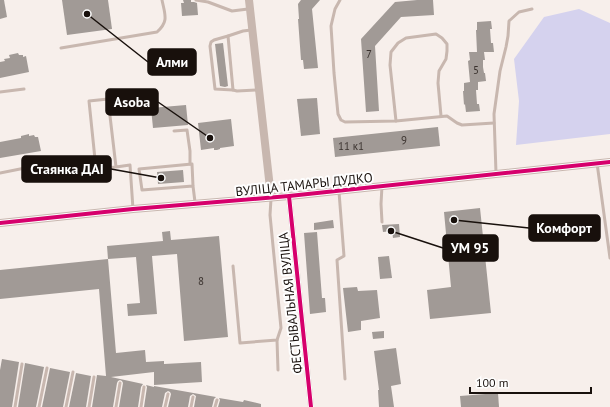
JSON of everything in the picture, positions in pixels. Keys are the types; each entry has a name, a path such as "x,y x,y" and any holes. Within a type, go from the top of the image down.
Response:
{"street":[{"name":"ВУЛІЦА ТАМАРЫ ДУДКО","path":"250,4 271,197"},
{"name":"ВУЛІЦА ТАМАРЫ ДУДКО","path":"0,223 133,209 289,196 610,162"},
{"name":"ФЕСТЫВАЛЬНАЯ ВУЛІЦА","path":"289,196 311,407"}],"lane":[{"path":"61,48 157,32 164,26 166,20 162,0"},
{"path":"197,0 207,1 232,11 250,4"},
{"path":"340,0 335,9 331,26 338,114 341,120 345,122 396,121 447,116 462,125 494,123"},
{"path":"496,175 494,123 496,95 508,36 509,21 519,12 532,9"},
{"path":"253,29 214,40 211,42 210,46 215,89 237,91 260,90"},
{"path":"396,121 390,65 391,52 398,43 406,38 436,34 447,44 446,59 439,71 438,83 441,116"},
{"path":"228,36 233,90"},
{"path":"0,92 24,88"},
{"path":"116,167 108,99 89,102 96,169 116,167 130,165 133,209"},
{"path":"174,131 187,130 190,164 192,164 195,204"},
{"path":"597,163 608,229 610,258"},
{"path":"190,164 139,169 142,190 193,186"},
{"path":"0,173 30,167"},
{"path":"382,186 382,222"},
{"path":"339,190 344,256 337,260 345,379"},
{"path":"271,197 270,215 281,328 277,340 278,370"},
{"path":"233,266 240,343 277,340"},
{"path":"15,407 22,364"},
{"path":"39,407 47,368"},
{"path":"66,407 73,372"},
{"path":"89,407 94,377"},
{"path":"116,407 120,383"},
{"path":"141,407 144,387"},
{"path":"166,407 168,394"},
{"path":"191,407 193,396"},
{"path":"215,407 217,400"}],"shaded area":[{"path":"579,9 610,23 610,134 516,145 519,101 514,59 544,17"}],"building":[{"path":"0,0 4,0 7,17 0,19"},
{"path":"62,0 108,0 112,29 67,35"},
{"path":"183,0 191,0 191,2 197,3 198,15 182,16 181,3 184,3"},
{"path":"301,0 320,0 312,9 318,68 304,69 303,60 301,60 298,4"},
{"path":"433,0 434,15 401,17 375,46 379,111 366,112 361,39 395,2"},
{"path":"491,21 491,43 493,43 494,52 484,52 485,60 483,60 483,67 486,81 478,82 478,90 476,90 477,104 479,104 480,111 466,112 463,91 464,83 470,82 468,61 470,60 469,52 477,52 477,22"},
{"path":"223,43 228,86 225,87 220,86 215,44"},
{"path":"18,53 19,55 23,55 23,57 26,56 29,72 0,78 0,62 5,61 4,59 10,58 9,55"},
{"path":"317,98 320,134 301,136 297,99"},
{"path":"186,105 188,125 153,128 151,108"},
{"path":"231,119 234,146 220,148 217,150 214,150 214,148 201,150 198,123"},
{"path":"438,127 440,146 335,157 333,138"},
{"path":"29,134 29,136 34,135 35,137 38,137 41,151 0,158 0,142 21,138 21,136"},
{"path":"183,170 184,182 158,184 157,172"},
{"path":"480,208 491,313 430,319 427,290 451,287 444,212"},
{"path":"333,220 334,228 314,230 314,223"},
{"path":"399,224 400,237 393,238 392,231 383,232 382,225"},
{"path":"170,231 171,240 219,236 228,337 184,341 177,254 152,256 157,314 128,316 127,304 140,303 136,257 108,259 107,246 163,241 162,232"},
{"path":"317,232 322,298 325,298 326,312 310,314 304,233"},
{"path":"389,256 392,278 380,279 378,257"},
{"path":"108,259 116,353 145,350 146,362 164,361 164,364 201,362 202,382 154,385 154,372 111,377 143,384 141,387 138,407 119,407 123,383 120,380 117,383 113,407 92,407 97,375 106,376 99,289 0,299 0,270"},
{"path":"357,287 358,291 377,290 380,318 361,321 361,330 348,332 343,288"},
{"path":"384,331 384,338 373,339 372,332"},
{"path":"396,348 401,384 391,386 394,407 379,407 379,390 374,351"},
{"path":"2,359 19,362 12,407 0,407 0,370"},
{"path":"25,363 44,367 36,407 18,407"},
{"path":"50,368 70,372 63,407 42,407"},
{"path":"76,373 91,376 86,407 69,407"},
{"path":"146,385 216,397 212,407 194,407 196,396 193,394 190,396 188,407 168,407 171,394 168,391 165,393 162,407 144,407"},
{"path":"498,393 499,407 461,407 460,396"},
{"path":"219,398 243,402 244,400 261,404 261,407 218,407 220,400"}],"cycle path":[{"path":"0,223 133,209 289,196 610,162"},
{"path":"289,196 311,407"}],"place":[{"name":"Алми","path":"87,14"},
{"name":"Asoba","path":"210,138"},
{"name":"Стаянка ДАІ","path":"161,178"},
{"name":"Комфорт","path":"454,220"},
{"name":"УМ 95","path":"391,231"}]}
